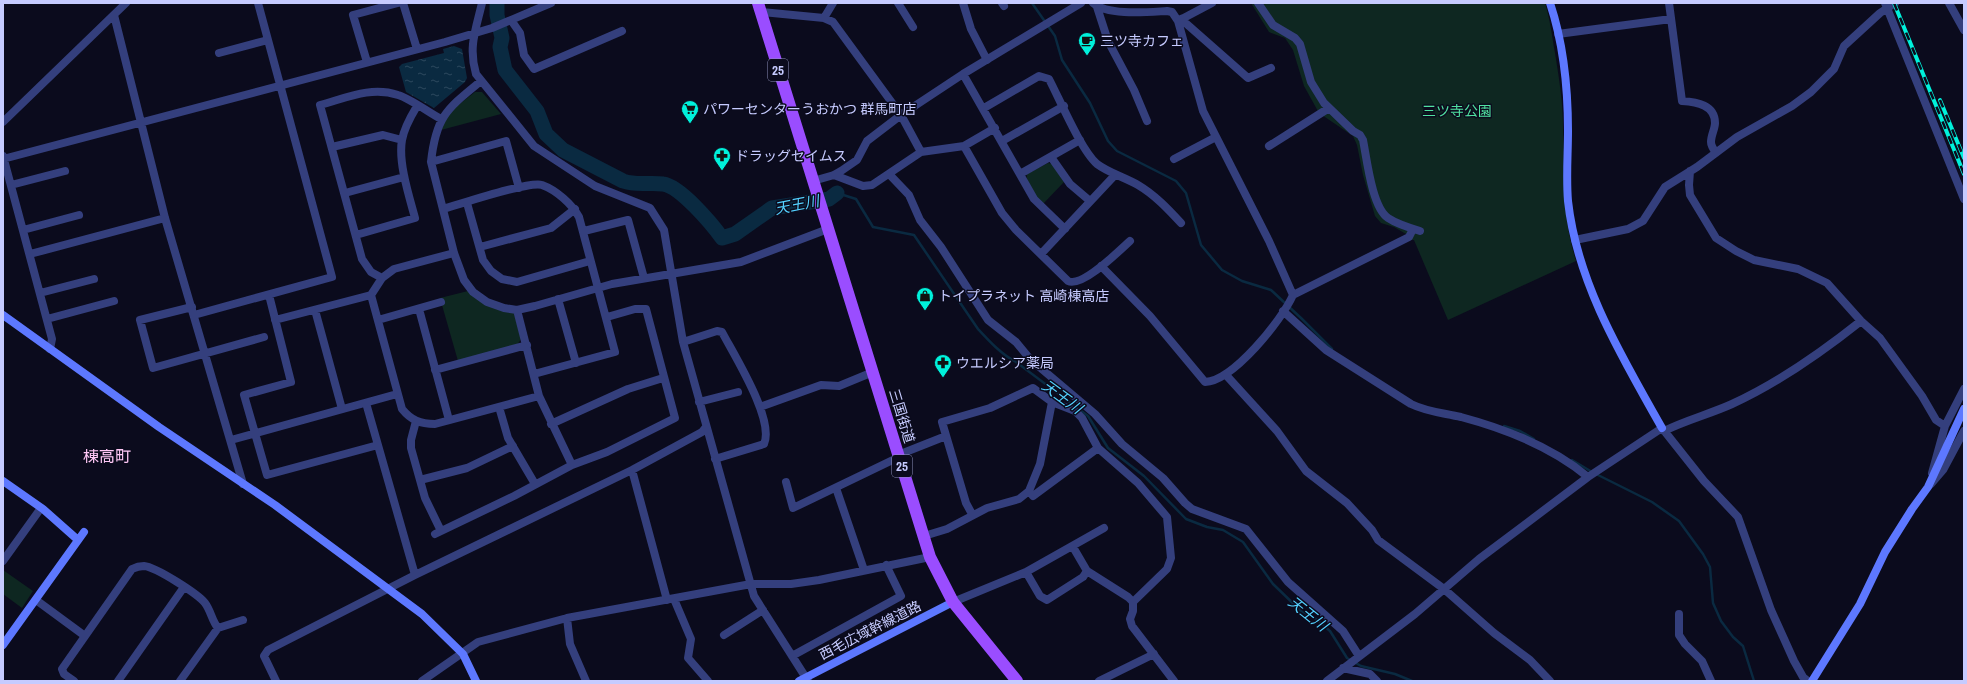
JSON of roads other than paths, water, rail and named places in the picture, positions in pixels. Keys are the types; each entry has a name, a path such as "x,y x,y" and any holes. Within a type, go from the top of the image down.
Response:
{"main road":[{"name":"25","path":"757,6 828,229"},
{"name":"三国街道","path":"828,229 930,557 953,602 1017,681"}],"street":[{"path":"258,3 332,277 269,295 193,311 140,320 153,368 264,337"},
{"path":"366,62 353,15 398,3"},
{"path":"402,3 417,49"},
{"path":"482,3 472,47 472,57 476,74 481,81 534,146 595,186 650,208 664,230 683,342 754,596 792,656 804,680"},
{"path":"50,348 52,339 47,318 3,158 492,28 551,3"},
{"path":"824,18 833,3"},
{"path":"898,3 913,27"},
{"path":"963,3 971,29 987,60"},
{"path":"813,181 834,175 857,160 867,141 901,115 963,74 1081,3"},
{"path":"1179,20 1212,3"},
{"path":"1101,266 1150,316 1205,382 1210,382 1226,375 1250,353 1283,311 1293,295 1409,237 1416,230 1385,215 1374,194 1363,140 1360,135 1353,131 1324,103 1311,82 1300,44 1295,38 1273,25 1258,3"},
{"path":"1550,3 1558,34 1568,104 1568,200 1575,240 1583,268 1608,330 1663,430 1704,481 1738,517 1771,610 1794,661 1803,677 1808,681"},
{"path":"1669,3 1682,101 1693,102 1709,108 1714,117 1715,124 1711,143 1716,153"},
{"path":"1575,240 1628,229 1643,221 1665,187 1738,137 1792,106 1811,92 1834,70 1844,46 1886,6 1895,3"},
{"path":"1949,3 1964,30"},
{"path":"3,122 127,4"},
{"path":"1147,121 1134,90 1108,41 1095,5 1138,12 1172,12 1179,20 1248,78 1271,68"},
{"path":"757,6 824,18 833,22 901,115 921,152"},
{"path":"1886,6 1964,199"},
{"path":"114,15 165,218 243,484"},
{"path":"1558,34 1671,19"},
{"path":"1179,20 1203,111 1269,241 1293,295"},
{"path":"508,22 520,33 524,55 534,69 622,31"},
{"path":"219,53 268,40"},
{"path":"963,74 1038,203 1065,229"},
{"path":"984,108 1039,76 1049,79 1080,140 1097,163 1115,175 1138,185 1154,196 1181,223"},
{"path":"481,81 453,105 441,119 433,144 431,162 454,253 464,280 473,292 487,302 517,310 598,287 741,262 828,229"},
{"path":"382,278 371,272 362,259 345,192 320,105 368,91 380,91 399,95 441,119"},
{"path":"356,234 415,218 404,176 402,140 409,120 417,106"},
{"path":"1002,141 1064,106"},
{"path":"1269,146 1329,108"},
{"path":"834,175 863,186 872,185 921,152 964,146 995,128"},
{"path":"332,147 383,135 402,140"},
{"path":"1174,158 1216,137"},
{"path":"1020,174 1080,140"},
{"path":"431,162 506,142 519,188"},
{"path":"964,146 1002,213 1016,230 1064,279 1071,283 1079,282 1101,266 1130,241"},
{"path":"1051,157 1070,184 1090,201"},
{"path":"11,185 65,171"},
{"path":"1690,171 1690,195 1716,238 1736,252 1754,260 1798,269 1821,279 1861,321 1880,338 1916,387 1936,420 1945,426"},
{"path":"889,174 909,195 920,220 941,246 988,320 1016,342 1030,359 1095,414 1122,444 1163,478 1184,503 1192,509 1246,529 1288,582 1343,631 1359,656"},
{"path":"1041,254 1115,175"},
{"path":"345,192 404,176"},
{"path":"443,209 519,188 541,185 566,201 575,209 584,231 590,261 616,352 534,374"},
{"path":"467,203 483,260 490,271 502,279 517,282 590,261"},
{"path":"480,247 551,228 575,209"},
{"path":"23,230 79,215"},
{"path":"30,254 165,218"},
{"path":"584,231 628,220 644,278"},
{"path":"275,320 371,295 382,278 394,269 454,253"},
{"path":"40,293 94,279"},
{"path":"269,295 291,382 244,395 267,475 378,445"},
{"path":"371,295 397,394 402,409 412,420 426,424 435,424 540,396"},
{"path":"558,299 576,363"},
{"path":"47,318 114,300"},
{"path":"378,320 441,302"},
{"path":"419,309 449,420"},
{"path":"416,421 411,440 411,448 425,498 438,533 514,496 572,465 607,452 675,418 663,378 646,309 635,309 607,317"},
{"path":"315,310 342,409"},
{"path":"517,310 540,396 551,424 572,465"},
{"path":"1283,311 1326,350 1411,404 1424,410 1460,417 1517,435 1538,446 1588,477"},
{"path":"3,315 275,505 422,614 463,654 476,681"},
{"path":"1327,681 1336,678 1343,668 1414,614 1479,559 1588,477 1663,430 1734,403 1779,378 1843,335 1861,321"},
{"path":"683,342 717,331 722,332 756,395 760,407 766,438 764,444 715,459"},
{"path":"436,370 527,345"},
{"path":"760,407 821,385 839,386 872,372"},
{"path":"1226,375 1277,431 1314,478 1347,503 1372,530 1378,540 1444,588 1498,637 1530,660 1550,681"},
{"path":"551,424 628,389 663,378"},
{"path":"972,514 966,503 942,422 990,408 1033,388 1052,402 1075,411 1082,418 1098,448 1138,483 1167,517 1171,558 1170,565 1133,602"},
{"path":"1928,487 1945,426 1964,389"},
{"path":"699,402 738,392"},
{"path":"231,440 397,394"},
{"path":"924,536 947,529 972,514 1018,499 1029,491 1040,464 1052,402"},
{"path":"366,403 415,575"},
{"path":"499,407 508,438 535,484"},
{"path":"1928,487 1964,409"},
{"path":"276,681 264,656 265,653 390,590 415,575 632,470 702,432 706,427"},
{"path":"1812,681 1860,604 1885,552 1912,508 1943,470 1964,431"},
{"path":"786,482 793,508 898,456 946,436"},
{"path":"420,480 467,468 513,446"},
{"path":"1029,491 1033,496 1098,448"},
{"path":"632,470 670,600 691,639 688,658 708,681"},
{"path":"3,480 41,508 78,540"},
{"path":"836,488 864,570"},
{"path":"3,561 41,508"},
{"path":"953,602 1026,572 1073,547 1104,528"},
{"path":"3,645 84,532"},
{"path":"1073,547 1087,571 1128,597 1133,602 1133,611 1130,619 1132,626 1174,681"},
{"path":"422,681 463,654 478,642 567,618 751,584 791,584 930,557"},
{"path":"792,656 901,596 886,565"},
{"path":"74,681 64,674 62,669 132,569 137,567 145,566 154,569 184,587 204,602 210,610 214,623 218,628"},
{"path":"1026,572 1040,596 1046,600 1083,577 1087,571"},
{"path":"118,681 184,587"},
{"path":"36,600 85,636"},
{"name":"西毛広域幹線道路","path":"804,680 953,602"},
{"path":"724,635 763,610"},
{"path":"1679,614 1680,635 1685,644 1702,661 1711,681"},
{"path":"567,618 570,644 586,681"},
{"path":"180,681 218,628 243,620"},
{"path":"1099,681 1154,654"},
{"path":"1343,668 1370,674 1377,681"}],"water":[{"path":"454,46 462,49 467,78 465,82 434,108 406,92 399,67 402,64 444,53 443,49"}],"waterway":[{"name":"天王川","path":"497,3 497,15 502,38 500,47 505,70 537,111 546,134 563,150 623,181 633,183 663,184 670,186 687,198 722,238 735,234 772,208 829,199 837,193"},
{"path":"1032,3 1055,36 1062,60 1090,103 1108,141 1117,151 1176,181 1186,193 1201,245 1222,270 1242,281 1271,290 1332,349"},
{"name":"天王川","path":"837,193 856,199 873,227 914,235 978,329 991,343 1088,416 1108,448 1144,476 1186,519 1207,527 1223,530 1243,542 1273,584 1301,611 1316,619 1330,631 1347,658 1361,666 1395,674 1412,681"},
{"path":"1504,426 1520,431 1534,439"},
{"path":"1572,460 1592,472"},
{"path":"1596,474 1652,502 1679,521 1703,554 1710,567 1713,603 1721,621 1733,637 1743,646 1754,681"}],"railway":[{"path":"1894,3 1964,174"},
{"path":"1940,100 1964,158"}],"place":[{"name":"三ツ寺カフェ","path":"1087,56"},
{"name":"パワーセンターうおかつ 群馬町店","path":"690,124"},
{"name":"ドラッグセイムス","path":"722,171"},
{"name":"トイプラネット 高崎棟高店","path":"925,311"},
{"name":"ウエルシア薬局","path":"943,378"}],"district":[{"name":"棟高町","path":"107,456"}],"park label":[{"name":"三ツ寺公園","path":"1457,111"}]}
